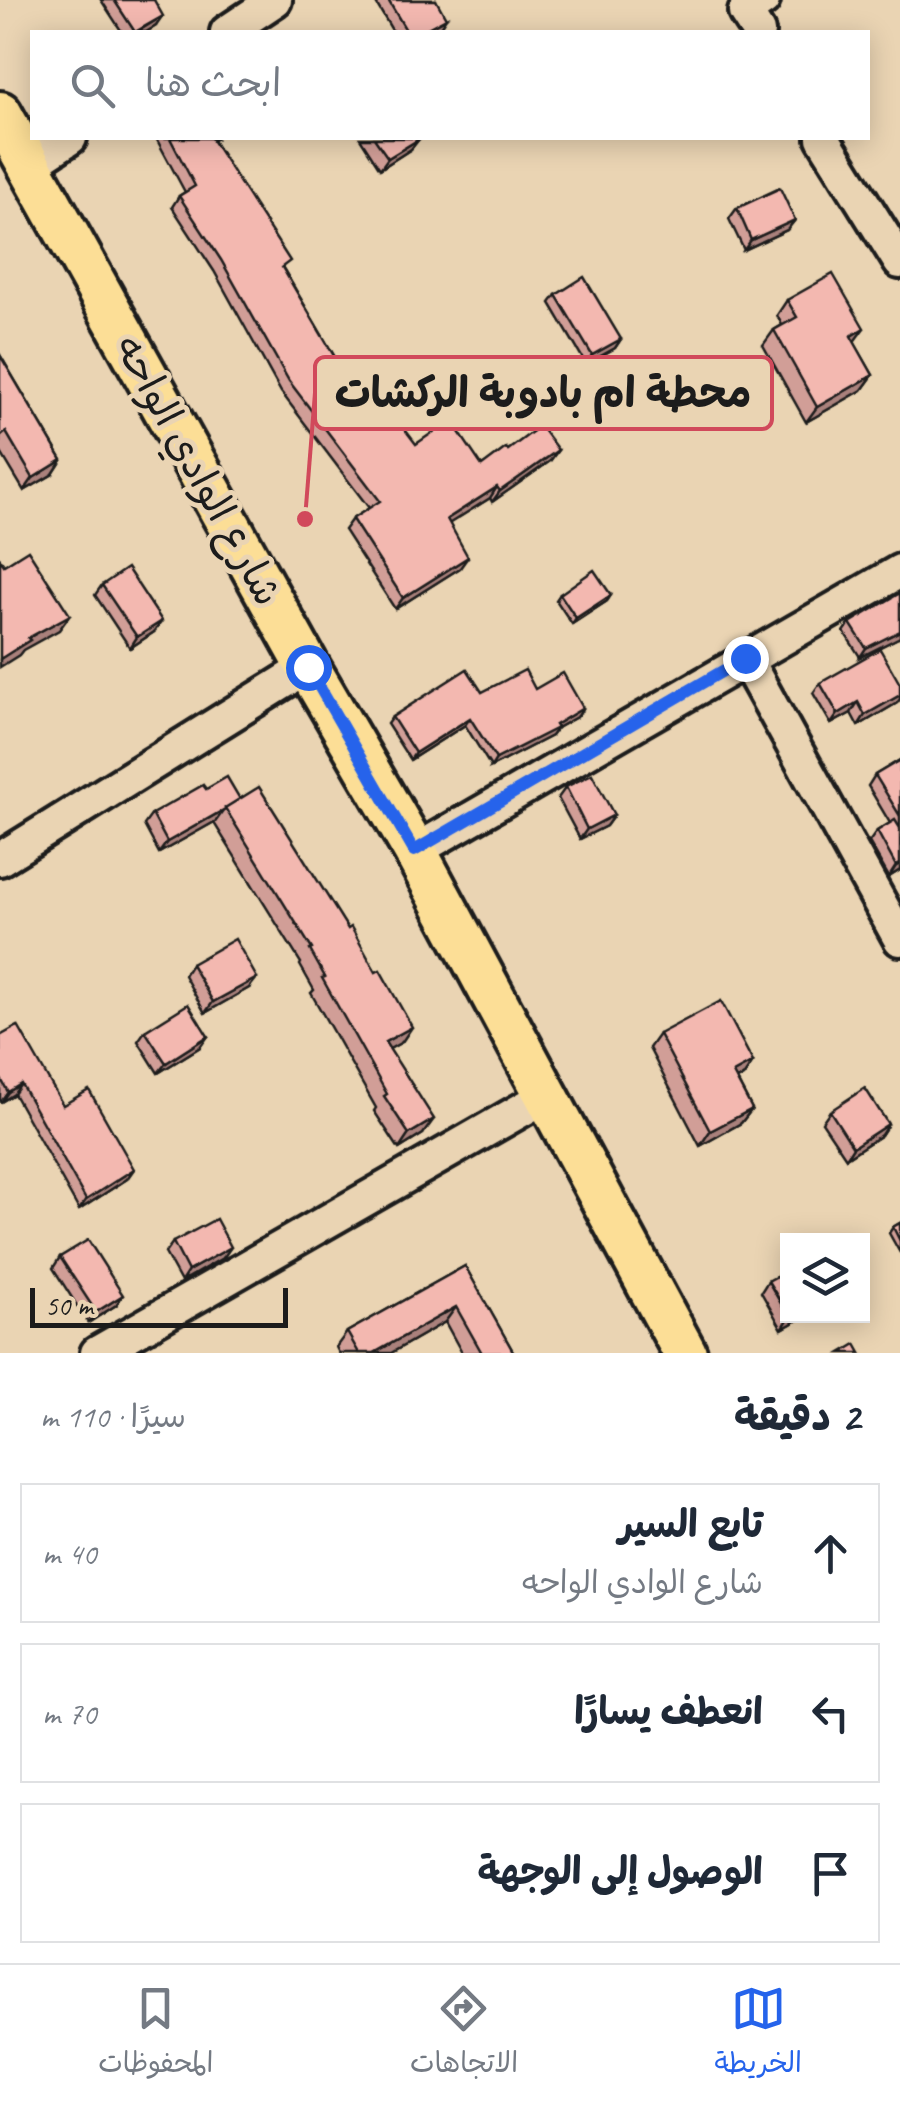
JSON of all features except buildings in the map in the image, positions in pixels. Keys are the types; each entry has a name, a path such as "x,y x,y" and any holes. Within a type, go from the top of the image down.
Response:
{"main road":[{"name":"شارع الوادي الواحه","path":"0,113 414,851 685,1353"}],"street":[{"path":"229,30 275,0"},
{"path":"757,30 745,12 763,0"},
{"path":"30,165 67,140"},
{"path":"824,140 900,262"},
{"path":"414,851 900,570"},
{"path":"745,658 900,939"},
{"path":"0,859 308,667"},
{"path":"97,1353 546,1096"}],"place":[{"name":"محطة ام بادوبة الركشات","path":"305,519"}],"route":[{"path":"308,667 414,851 745,658"}]}
